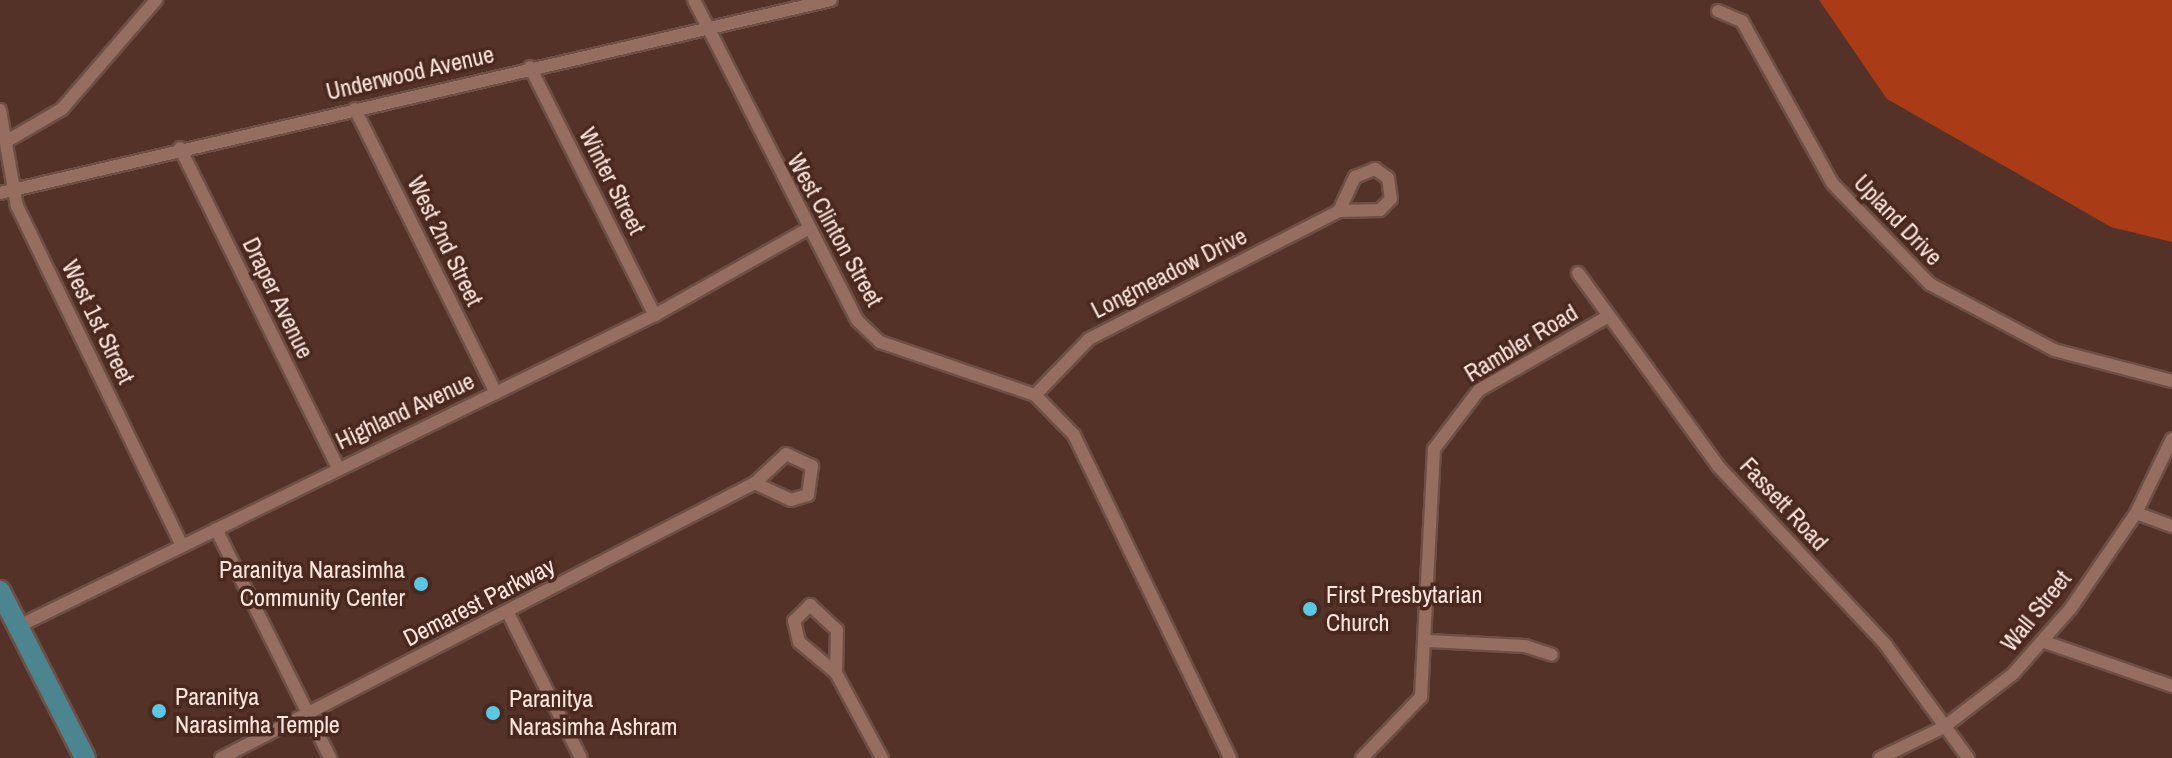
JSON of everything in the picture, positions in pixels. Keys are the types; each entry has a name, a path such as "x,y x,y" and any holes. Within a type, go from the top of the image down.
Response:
{"main road":[{"path":"0,591 85,758"}],"street":[{"path":"7,141 62,109 156,0"},
{"name":"West Clinton Street","path":"694,0 806,230 850,311 880,342 1035,395 1074,435 1230,758"},
{"name":"Underwood Avenue","path":"6,191 180,148 831,0"},
{"name":"Upland Drive","path":"1718,11 1742,21 1832,183 1930,284 2039,344 2172,381"},
{"name":"Winter Street","path":"530,67 655,315"},
{"name":"West 2nd Street","path":"355,109 496,393"},
{"name":"West 1st Street","path":"0,110 7,141 6,191 182,546"},
{"name":"Draper Avenue","path":"180,148 338,467"},
{"name":"Longmeadow Drive","path":"1035,395 1089,339 1339,211 1380,210 1394,189 1388,178 1375,169 1355,177 1339,211"},
{"name":"Highland Avenue","path":"19,626 338,467 655,315 806,230"},
{"name":"Fassett Road","path":"1578,273 1718,466 1885,644 1968,758"},
{"name":"Rambler Road","path":"1362,758 1421,697 1429,641 1425,523 1434,449 1479,390 1607,317"},
{"name":"Wall Street","path":"1880,758 1944,727 2042,641 2136,513 2172,439"},
{"name":"Demarest Parkway","path":"221,758 308,711 508,613 755,483 786,454 812,466 808,495 791,500 755,483"},
{"path":"2136,513 2172,526"},
{"path":"216,529 330,758"},
{"path":"836,673 837,630 810,605 794,621 799,642 836,673 882,758"},
{"path":"508,613 581,758"},
{"path":"1429,641 1525,646 1552,655"},
{"path":"2042,641 2172,686"}],"shaded area":[{"path":"1819,0 2172,0 2172,242 2111,227 1887,99"}],"place":[{"name":"Paranitya Narasimha Community Center","path":"421,584"},
{"name":"First Presbytarian Church","path":"1310,609"},
{"name":"Paranitya Narasimha Temple","path":"159,711"},
{"name":"Paranitya Narasimha Ashram","path":"493,713"}]}
